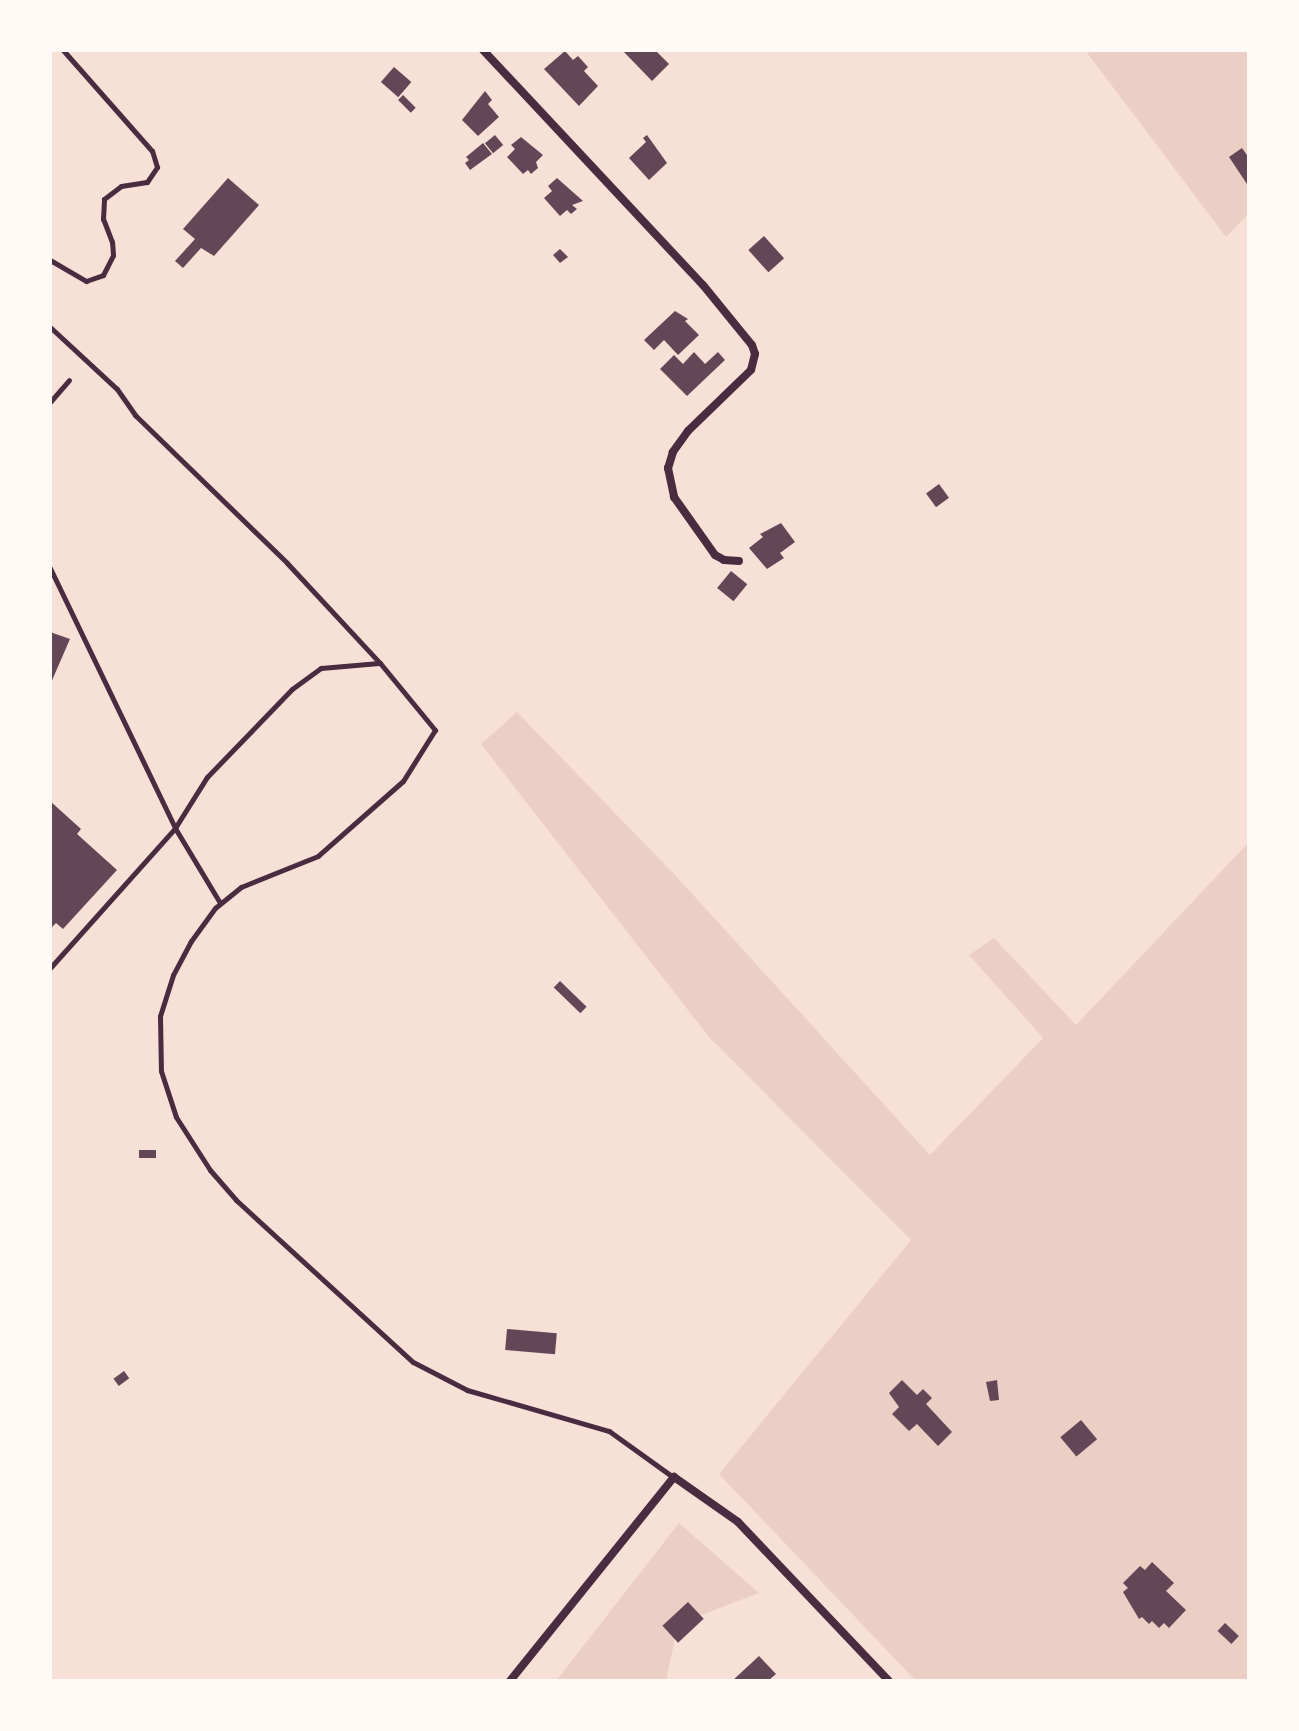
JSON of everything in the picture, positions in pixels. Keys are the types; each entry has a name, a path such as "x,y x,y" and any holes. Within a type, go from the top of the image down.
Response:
{"street":[{"path":"483,50 703,285 752,345 755,354 751,370 688,431 673,452 668,468 674,497 715,555 724,560 739,561"},
{"path":"510,1681 674,1477 738,1522 889,1681"}],"lane":[{"path":"50,260 60,269 86,281 103,275 113,255 112,242 103,219 104,199 121,186 147,182 157,167 152,151 63,50"},
{"path":"50,327 117,389 135,415 287,563 380,663 435,730 403,781 318,856 262,876 220,903 191,941 173,975 160,1016 158,1044 161,1071 176,1117 210,1170 236,1200 413,1362 467,1390 609,1431 674,1477"},
{"path":"50,402 69,380"},
{"path":"50,568 175,828 220,903"},
{"path":"50,968 175,828 207,777 292,689 321,668 380,663"}],"shaded area":[{"path":"1085,50 1249,50 1249,213 1226,237"},
{"path":"517,712 676,876 930,1155 1043,1038 969,955 994,938 1076,1025 1249,842 1249,1681 916,1681 719,1474 911,1240 709,1037 481,744"},
{"path":"679,1523 759,1593 678,1624 666,1681 556,1681"}],"building":[{"path":"622,50 655,50 669,64 652,81"},
{"path":"565,51 573,60 578,56 588,67 584,71 598,86 579,106 544,69"},
{"path":"394,67 411,82 398,97 381,82"},
{"path":"485,91 492,100 488,104 499,117 478,136 462,120"},
{"path":"403,95 416,108 411,113 398,100"},
{"path":"495,135 503,145 493,153 485,143"},
{"path":"647,135 667,163 649,180 629,158 646,142 643,138"},
{"path":"521,137 543,155 536,162 538,168 531,174 528,170 523,174 507,157 515,149 511,145"},
{"path":"483,143 492,154 470,170 465,163 469,160 466,157"},
{"path":"1242,148 1249,158 1249,187 1229,157"},
{"path":"228,178 259,205 214,256 201,248 183,268 175,261 195,239 183,229"},
{"path":"557,178 583,201 572,205 577,209 571,214 567,210 560,216 544,198 552,191 548,186"},
{"path":"764,236 784,258 768,272 748,250"},
{"path":"560,249 568,257 560,263 553,255"},
{"path":"675,311 688,319 685,321 699,335 678,355 664,340 654,350 644,340"},
{"path":"694,352 705,364 718,352 725,360 687,396 660,369 674,355 683,364"},
{"path":"939,484 949,498 936,507 926,493"},
{"path":"781,523 795,542 780,553 784,558 767,569 749,548 763,537 760,534"},
{"path":"731,571 747,584 733,601 717,588"},
{"path":"50,632 70,639 50,685"},
{"path":"50,801 81,829 77,834 117,870 63,929 56,923 50,929"},
{"path":"560,981 587,1007 580,1013 554,987"},
{"path":"139,1150 156,1150 156,1158 139,1158"},
{"path":"507,1329 557,1333 555,1354 505,1350"},
{"path":"124,1371 129,1378 119,1386 113,1379"},
{"path":"902,1380 917,1395 923,1389 932,1398 926,1404 952,1432 938,1446 917,1424 909,1431 892,1414 899,1407 889,1393"},
{"path":"997,1380 999,1400 990,1401 986,1382"},
{"path":"1081,1420 1097,1439 1076,1457 1060,1437"},
{"path":"1152,1562 1174,1583 1166,1591 1186,1610 1169,1628 1164,1623 1159,1628 1152,1621 1149,1624 1142,1617 1139,1619 1123,1592 1128,1588 1123,1583 1140,1566 1145,1570"},
{"path":"688,1602 704,1619 678,1643 662,1626"},
{"path":"1225,1623 1239,1636 1231,1644 1217,1631"},
{"path":"759,1656 776,1674 768,1681 732,1681"}]}
